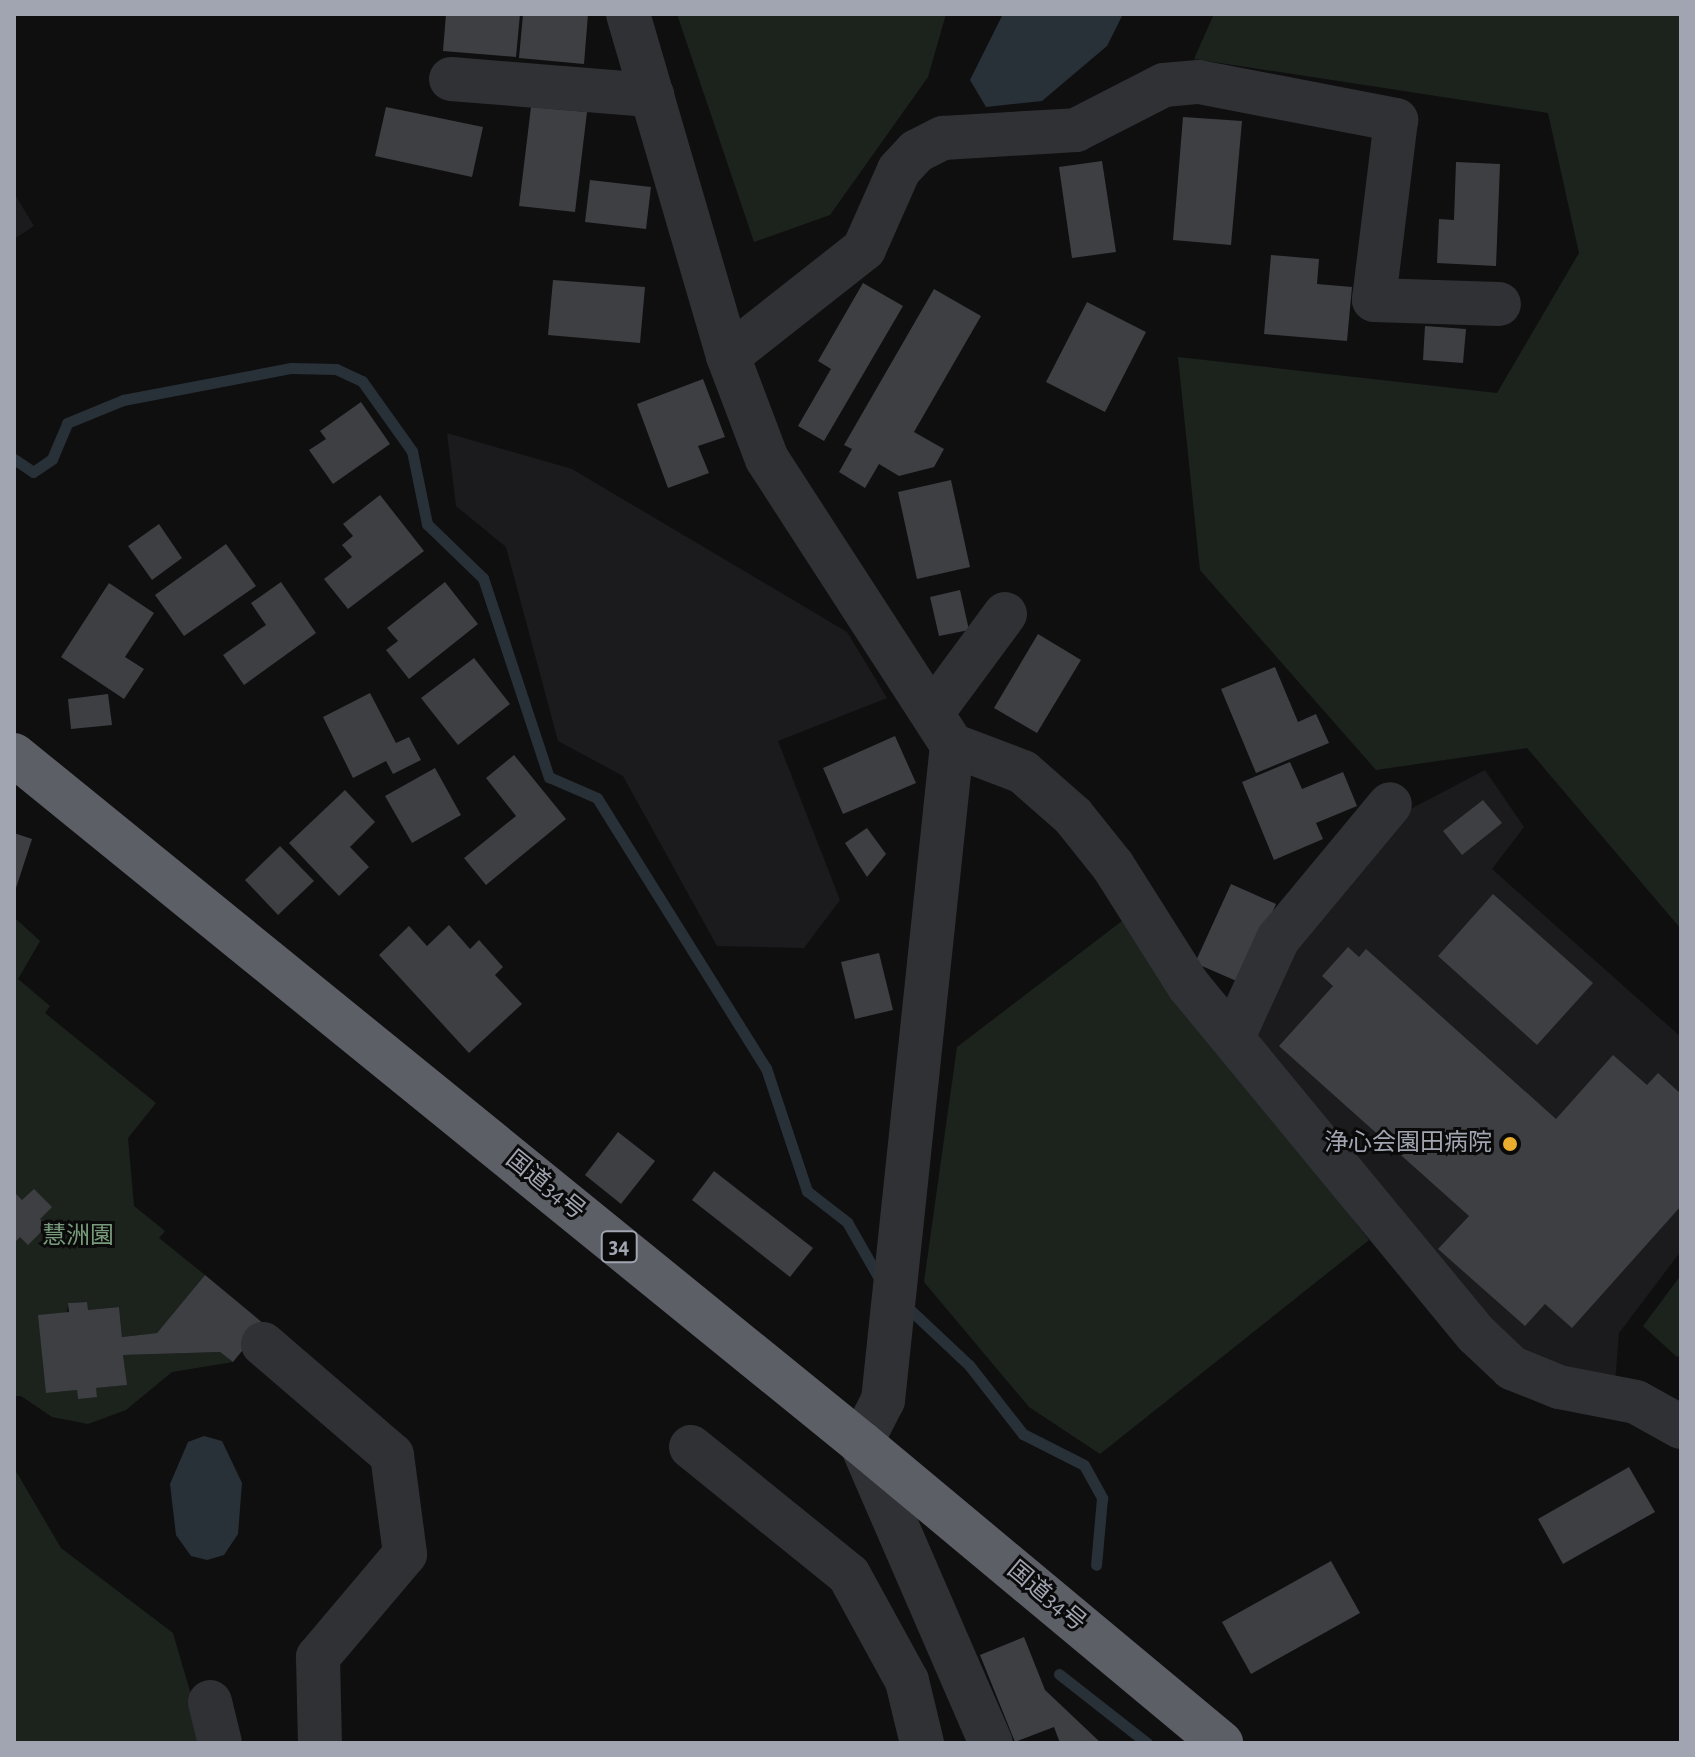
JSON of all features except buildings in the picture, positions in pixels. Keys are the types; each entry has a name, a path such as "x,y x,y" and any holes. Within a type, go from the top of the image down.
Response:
{"highway":[{"name":"国道34号","path":"14,755 861,1443 1221,1743"}],"street":[{"path":"628,14 728,356 767,459 942,729 1023,772 1073,816 1113,866 1189,986 1234,1035 1476,1334 1512,1368 1559,1387 1636,1402 1681,1427"},
{"path":"451,79 652,95"},
{"path":"728,356 864,249 899,170 917,151 943,138 1076,130 1164,85 1199,82 1396,120 1374,300 1499,304"},
{"path":"991,1743 861,1443 883,1400 897,1269 942,729 1005,614"},
{"path":"1234,1035 1278,939 1390,804"},
{"path":"263,1344 392,1455 405,1554 318,1657 320,1743"},
{"path":"691,1447 849,1575 907,1681 922,1743"}],"shaded area":[{"path":"1003,14 1123,14 1107,46 1042,101 986,107 970,80"},
{"path":"14,193 34,226 14,239"},
{"path":"447,433 572,469 847,632 887,698 778,741 840,900 804,948 717,946 623,776 558,741 506,547 456,506"},
{"name":"浄心会園田病院","path":"1485,770 1524,827 1492,869 1681,1037 1681,1251 1619,1333 1615,1384 1548,1372 1483,1326 1252,1035 1293,936 1401,814"},
{"path":"204,1436 222,1441 242,1483 238,1534 224,1555 207,1560 191,1556 176,1535 170,1484 188,1442"}],"green space":[{"path":"677,14 946,14 928,77 830,215 754,242"},
{"path":"1214,14 1681,14 1681,929 1527,748 1376,770 1200,570 1178,357 1497,393 1579,253 1548,113 1194,59"},
{"name":"慧洲園","path":"14,889 16,919 40,941 18,979 50,1006 45,1013 156,1103 128,1138 134,1206 165,1231 159,1238 205,1275 157,1333 122,1337 119,1307 88,1310 86,1302 69,1303 46,1393 77,1390 78,1399 96,1388 126,1385 123,1355 220,1352 233,1362 172,1372 126,1410 88,1424 52,1417 21,1396 14,1396"},
{"path":"1122,921 1369,1240 1100,1454 1029,1407 924,1282 957,1047"},
{"path":"1681,1275 1681,1355 1677,1357 1643,1326"},
{"path":"14,1468 61,1548 173,1633 205,1743 14,1743"}],"waterway":[{"path":"14,459 33,472 52,459 67,423 123,400 291,368 336,369 362,381 412,451 427,524 483,578 549,777 597,798 766,1068 807,1191 847,1222 883,1285"},
{"path":"905,1305 969,1365 1023,1434 1084,1465 1102,1498 1096,1565"},
{"path":"1059,1674 1147,1743"}],"place":[{"name":"浄心会園田病院","path":"1510,1144"}]}
